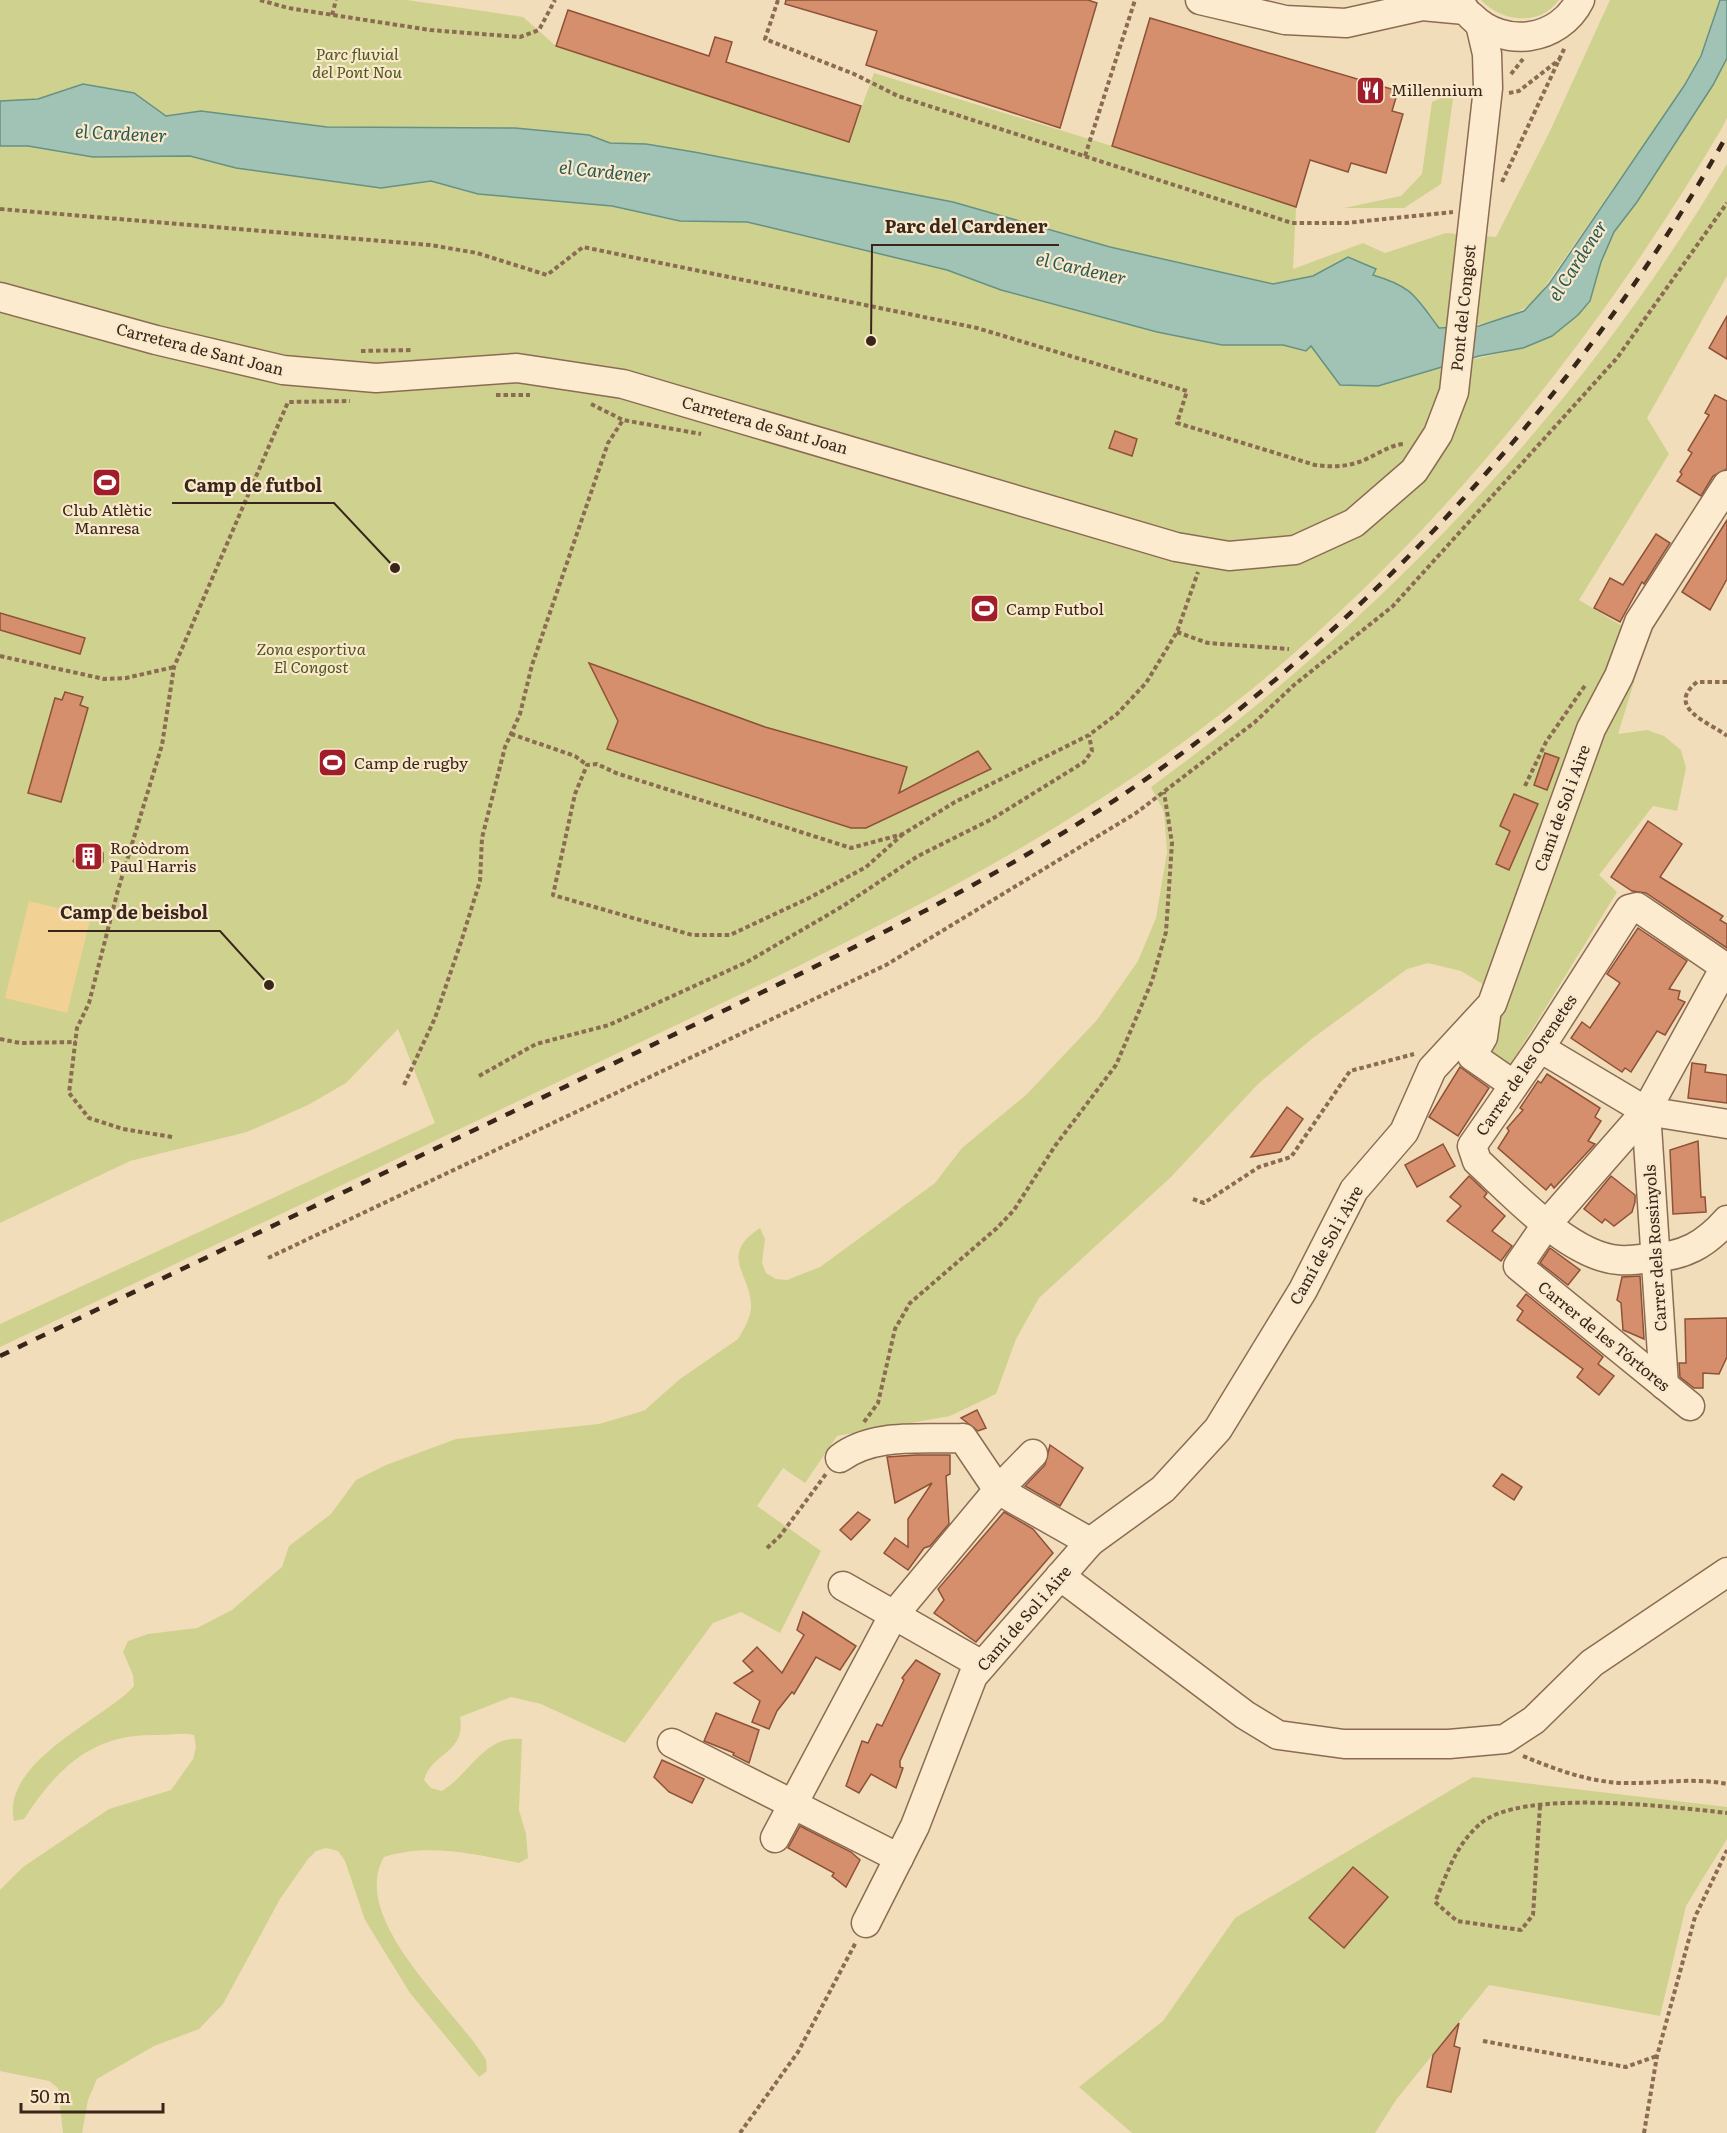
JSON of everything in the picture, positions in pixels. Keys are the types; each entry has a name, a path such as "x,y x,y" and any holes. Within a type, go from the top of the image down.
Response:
{"street":[{"path":"1200,0 1285,20 1346,23 1422,6 1468,11 1505,36 1526,37 1540,34 1558,25 1574,11 1580,0"},
{"path":"1346,23 1403,0"},
{"path":"1465,218 1490,98 1487,54 1468,11"},
{"path":"1490,98 1526,37"},
{"name":"Pont del Congost","path":"1454,392 1465,218"},
{"name":"Carretera de Sant Joan","path":"0,297 156,340 284,370 376,378 517,368 623,384 1176,548 1229,556 1295,550 1354,523 1414,471 1438,434 1454,392"},
{"name":"Camí de Sol i Aire","path":"866,1923 915,1826 973,1676 1090,1542 1163,1489 1218,1429 1303,1290 1354,1190 1404,1132 1432,1069 1492,1005 1591,729 1619,676 1639,622 1727,485"},
{"name":"Carrer de les Orenetes","path":"1646,1111 1725,967 1637,907 1629,909 1540,1048 1472,1146 1477,1161 1546,1225 1575,1245 1617,1261 1684,1254 1715,1234 1727,1220"},
{"path":"1488,1010 1483,1037 1472,1056 1515,1085"},
{"path":"1540,1048 1646,1111 1727,1124"},
{"path":"1546,1225 1646,1111"},
{"name":"Carrer dels Rossinyols","path":"1646,1111 1664,1385"},
{"name":"Carrer de les Tórtores","path":"1546,1225 1518,1266 1690,1406"},
{"path":"847,1452 875,1441 963,1438 998,1491 1090,1542"},
{"path":"776,1838 893,1616 998,1491 1033,1454"},
{"path":"1060,1576 1245,1715 1278,1735 1344,1744 1449,1744 1504,1738 1534,1720 1592,1663 1727,1572"},
{"path":"843,1586 982,1665"},
{"path":"672,1743 898,1858"}],"path":[{"path":"261,0 332,15 452,32 520,37 539,30 555,0"},
{"path":"332,15 336,0"},
{"path":"778,0 765,39 854,74 898,96 1292,223 1465,218"},
{"path":"1085,156 1134,0"},
{"path":"1490,98 1519,91 1560,59 1499,188"},
{"path":"268,1258 886,965 1136,813 1255,722 1319,662 1394,606 1617,358 1727,203"},
{"path":"0,209 430,245 477,253 547,275 583,247 660,261 1000,335 1187,391 1177,423 1315,465 1331,467 1358,463 1396,444 1411,443"},
{"path":"492,395 533,396"},
{"path":"172,1137 123,1129 90,1118 69,1093 77,1028 89,1004 118,890 162,746 174,667 288,402 356,401"},
{"path":"404,1085 435,1018 477,891 482,838 505,747 520,714 532,665 608,443 623,420 586,402"},
{"path":"587,765 575,794 553,896 692,935 730,935 809,898 866,867 903,834 955,802 1089,735 1117,714 1146,682 1177,632 1190,602 1199,568"},
{"path":"1177,632 1208,643 1289,649"},
{"path":"0,656 104,679 126,678 174,667"},
{"path":"1727,682 1697,682 1689,689 1686,698 1689,709 1696,717 1727,736"},
{"path":"1525,786 1545,741 1587,683"},
{"path":"511,734 574,756 587,765 597,764 616,773 851,848 903,834"},
{"path":"479,1076 536,1044 609,1025 747,962 843,906 918,856 992,819 1061,778 1084,762 1092,751 1089,735"},
{"path":"767,1548 780,1536 801,1504 847,1452 853,1439 878,1403 895,1329 910,1303 997,1228 1014,1210 1055,1146 1116,1065 1152,981 1166,932 1172,843 1164,791"},
{"path":"0,1039 20,1043 76,1042"},
{"path":"1192,1199 1204,1203 1259,1167 1291,1156 1350,1071 1421,1053"},
{"path":"1504,1738 1521,1755 1552,1769 1586,1778 1622,1783 1693,1779 1727,1784"},
{"path":"1540,1806 1533,1915 1521,1930 1457,1921 1435,1902 1458,1846 1482,1822 1520,1807 1618,1802 1727,1813"},
{"path":"1644,2133 1658,2056 1695,1917 1727,1850"},
{"path":"740,2133 798,2052 866,1923"},
{"path":"1483,2042 1626,2067 1658,2056"}],"green space":[{"name":"Parc fluvial del Pont Nou","path":"0,0 407,0 523,17 556,46 849,142 874,73 1112,146 1296,207 1293,269 1363,243 1385,253 1446,233 1496,237 1550,131 1610,0 1720,0 1701,56 1684,86 1537,298 1516,313 1491,322 1439,328 1417,300 1404,288 1372,274 1376,270 1348,257 1313,276 1273,284 1110,247 953,202 646,144 610,143 589,135 515,128 327,127 201,111 166,116 134,93 83,84 38,99 0,101"},
{"path":"1481,0 1559,0 1551,9 1541,14 1531,18 1520,18 1499,13"},
{"name":"Zona esportiva El Congost","path":"1727,58 1727,118 1722,128 1674,206 1622,283 1511,429 1451,499 1388,565 1321,629 1252,689 1182,743 1110,793 1035,839 882,924 564,1079 0,1347 0,1324 435,1123 398,1029 346,1083 308,1105 247,1132 130,1161 0,1223 0,146 28,146 93,157 190,156 236,168 381,188 431,181 479,194 612,206 680,221 747,222 947,270 1001,290 1157,332 1222,345 1283,345 1305,351 1311,345 1320,356 1435,368 1523,348 1590,301 1601,262 1614,232 1637,202 1713,85"},
{"path":"1454,92 1441,184 1404,208 1344,208 1401,196 1422,174 1432,102"},
{"path":"1727,164 1727,276 1647,418 1669,454 1579,600 1632,632 1639,657 1638,669 1618,734 1647,730 1664,736 1681,750 1686,768 1677,811 1653,806 1599,875 1617,892 1509,1067 1471,1041 1488,991 1481,983 1461,971 1428,963 1407,969 1313,1038 1259,1083 1171,1177 1039,1298 1016,1339 996,1394 950,1416 837,1436 805,1483 783,1468 757,1506 821,1551 780,1633 741,1612 713,1623 625,1743 541,1704 511,1697 460,1717 461,1729 454,1746 434,1763 424,1780 431,1788 442,1791 488,1749 509,1739 522,1739 519,1810 526,1834 528,1858 519,1863 452,1851 401,1853 384,1857 377,1882 381,1908 393,1936 431,1990 486,2060 487,2071 479,2077 410,1993 365,1920 345,1861 338,1851 326,1848 316,1851 308,1859 280,1899 223,2004 199,2029 154,2046 97,2079 88,2100 82,2133 63,2133 58,2088 49,2081 0,2071 0,1890 23,1867 109,1809 171,1790 193,1759 196,1747 194,1735 134,1736 114,1740 95,1747 64,1769 24,1819 14,1821 14,1799 23,1779 39,1760 134,1686 133,1675 123,1652 128,1641 148,1634 197,1628 232,1610 282,1567 289,1546 331,1514 356,1480 386,1465 456,1439 599,1424 645,1410 680,1379 738,1339 748,1320 751,1308 739,1257 747,1238 760,1228 765,1239 762,1263 766,1273 776,1279 787,1280 820,1267 935,1183 962,1148 1027,1094 1097,1020 1138,961 1156,918 1167,852 1164,812 1151,787 1236,722 1318,653 1396,581 1470,504 1541,424 1608,341 1670,254"},
{"path":"1473,1777 1727,1807 1727,1839 1686,1906 1660,2016 1489,1985 1396,2100 1375,2133 1132,2133 1079,2087 1163,2021 1235,1918"}],"sand":[{"path":"29,901 91,916 67,1013 5,998"}],"water":[{"name":"el Cardener","path":"1720,0 1727,0 1727,58 1713,85 1637,202 1614,232 1601,262 1590,301 1578,315 1552,336 1523,348 1479,356 1378,386 1340,385 1311,346 1306,351 1283,345 1222,345 1157,332 1001,290 947,270 747,222 680,221 612,206 478,194 431,181 381,188 236,168 190,156 93,157 28,146 0,146 0,101 38,99 83,84 134,93 166,116 201,111 327,127 515,128 589,135 610,143 646,144 694,152 953,202 1110,247 1273,284 1313,276 1348,257 1376,269 1373,275 1397,284 1412,294 1439,328 1479,326 1524,311 1549,284 1684,86 1701,56"}],"building":[{"path":"786,0 1088,0 1097,3 1060,128 866,65 877,31 785,4"},
{"path":"568,10 709,56 715,37 732,42 726,62 861,106 849,142 556,46"},
{"path":"1150,18 1398,91 1392,111 1403,114 1386,173 1351,163 1348,172 1310,160 1296,207 1112,146"},
{"path":"1727,316 1727,359 1709,348"},
{"path":"1715,395 1727,401 1727,469 1713,476 1701,496 1677,481 1692,453 1688,450 1709,415 1705,413"},
{"path":"1115,431 1137,439 1132,456 1109,448"},
{"path":"1727,520 1727,579 1710,610 1682,592"},
{"path":"1656,534 1670,543 1644,584 1642,582 1620,622 1594,608 1610,578 1623,585"},
{"path":"0,613 85,638 80,654 0,630"},
{"path":"589,663 765,727 907,767 899,793 978,751 991,769 866,828 851,828 607,749 618,721"},
{"path":"65,692 83,697 80,705 88,708 61,802 28,793 55,698 62,700"},
{"path":"1545,753 1559,758 1547,790 1534,785"},
{"path":"1514,794 1538,804 1509,870 1496,864 1510,831 1500,826"},
{"path":"1648,821 1682,844 1660,877 1723,916 1720,920 1727,924 1727,948 1646,893 1632,891 1611,877"},
{"name":"Rocòdrom Paul Harris","path":"89,844 98,846 103,853 103,862 99,867 82,870 73,861 81,847"},
{"path":"1638,928 1687,961 1669,989 1680,991 1678,999 1685,1002 1665,1035 1657,1031 1631,1072 1625,1068 1622,1072 1571,1038 1582,1022 1590,1028 1620,983 1607,974"},
{"path":"1692,1063 1706,1065 1705,1072 1727,1075 1727,1103 1688,1098"},
{"path":"1460,1067 1489,1088 1458,1136 1429,1117"},
{"path":"1547,1074 1600,1108 1595,1117 1601,1121 1588,1141 1595,1144 1554,1188 1551,1184 1546,1190 1498,1148 1509,1131 1507,1128 1523,1110 1520,1108 1538,1081 1541,1083"},
{"path":"1287,1107 1303,1119 1280,1152 1251,1157"},
{"path":"1698,1141 1701,1197 1705,1197 1706,1212 1673,1214 1670,1150"},
{"path":"1443,1144 1455,1166 1417,1187 1405,1165"},
{"path":"1469,1176 1487,1193 1484,1197 1505,1216 1492,1231 1512,1246 1501,1261 1447,1221 1461,1206 1450,1197"},
{"path":"1611,1176 1635,1195 1632,1212 1614,1226 1605,1219 1602,1223 1584,1209"},
{"path":"1550,1248 1580,1270 1568,1285 1540,1263"},
{"path":"1640,1276 1644,1339 1623,1330 1621,1303 1617,1300 1622,1277"},
{"path":"1526,1294 1603,1357 1598,1364 1614,1376 1599,1395 1577,1377 1583,1369 1517,1320 1523,1311 1517,1306"},
{"path":"1727,1318 1727,1357 1719,1374 1703,1373 1703,1388 1694,1388 1680,1377 1679,1363 1686,1363 1685,1319"},
{"path":"977,1410 986,1428 978,1431 961,1418"},
{"path":"1050,1445 1083,1468 1060,1506 1025,1486 1045,1465"},
{"path":"950,1455 950,1474 946,1476 949,1524 930,1546 924,1548 908,1570 884,1553 895,1538 908,1547 908,1519 932,1483 895,1503 887,1457"},
{"path":"1502,1474 1522,1487 1514,1500 1493,1486"},
{"path":"858,1512 870,1520 851,1540 840,1530"},
{"path":"1004,1512 1033,1529 1053,1553 976,1642 934,1613 944,1600 938,1589"},
{"path":"803,1612 856,1646 840,1670 816,1657 794,1694 792,1692 777,1711 769,1729 752,1722 760,1701 734,1683 753,1671 743,1661 757,1647 782,1673 804,1635 797,1630"},
{"path":"916,1660 940,1674 900,1761 900,1767 903,1768 896,1788 871,1774 859,1793 846,1786 862,1741 868,1743 877,1724 882,1726 904,1680 902,1678"},
{"path":"716,1713 759,1730 749,1763 733,1755 734,1753 704,1741"},
{"path":"662,1760 704,1779 692,1803 669,1792 654,1777"},
{"path":"800,1826 851,1852 860,1860 846,1887 832,1876 834,1873 788,1848"},
{"path":"1353,1867 1388,1897 1344,1948 1309,1918"},
{"path":"1459,2023 1454,2046 1460,2048 1451,2092 1427,2087 1433,2055"}],"railway":[{"path":"0,1356 826,961 1002,869 1115,800 1206,735 1294,664 1379,586 1459,503 1535,416 1606,325 1670,231 1727,135"}],"place":[{"name":"Millennium","path":"1370,90"},
{"name":"Parc del Cardener","path":"871,341"},
{"name":"Club Atlètic Manresa","path":"107,482"},
{"name":"Camp de futbol","path":"395,568"},
{"name":"Camp Futbol","path":"985,609"},
{"name":"Camp de rugby","path":"333,763"},
{"name":"Rocòdrom Paul Harris","path":"89,857"},
{"name":"Camp de beisbol","path":"269,985"}]}
